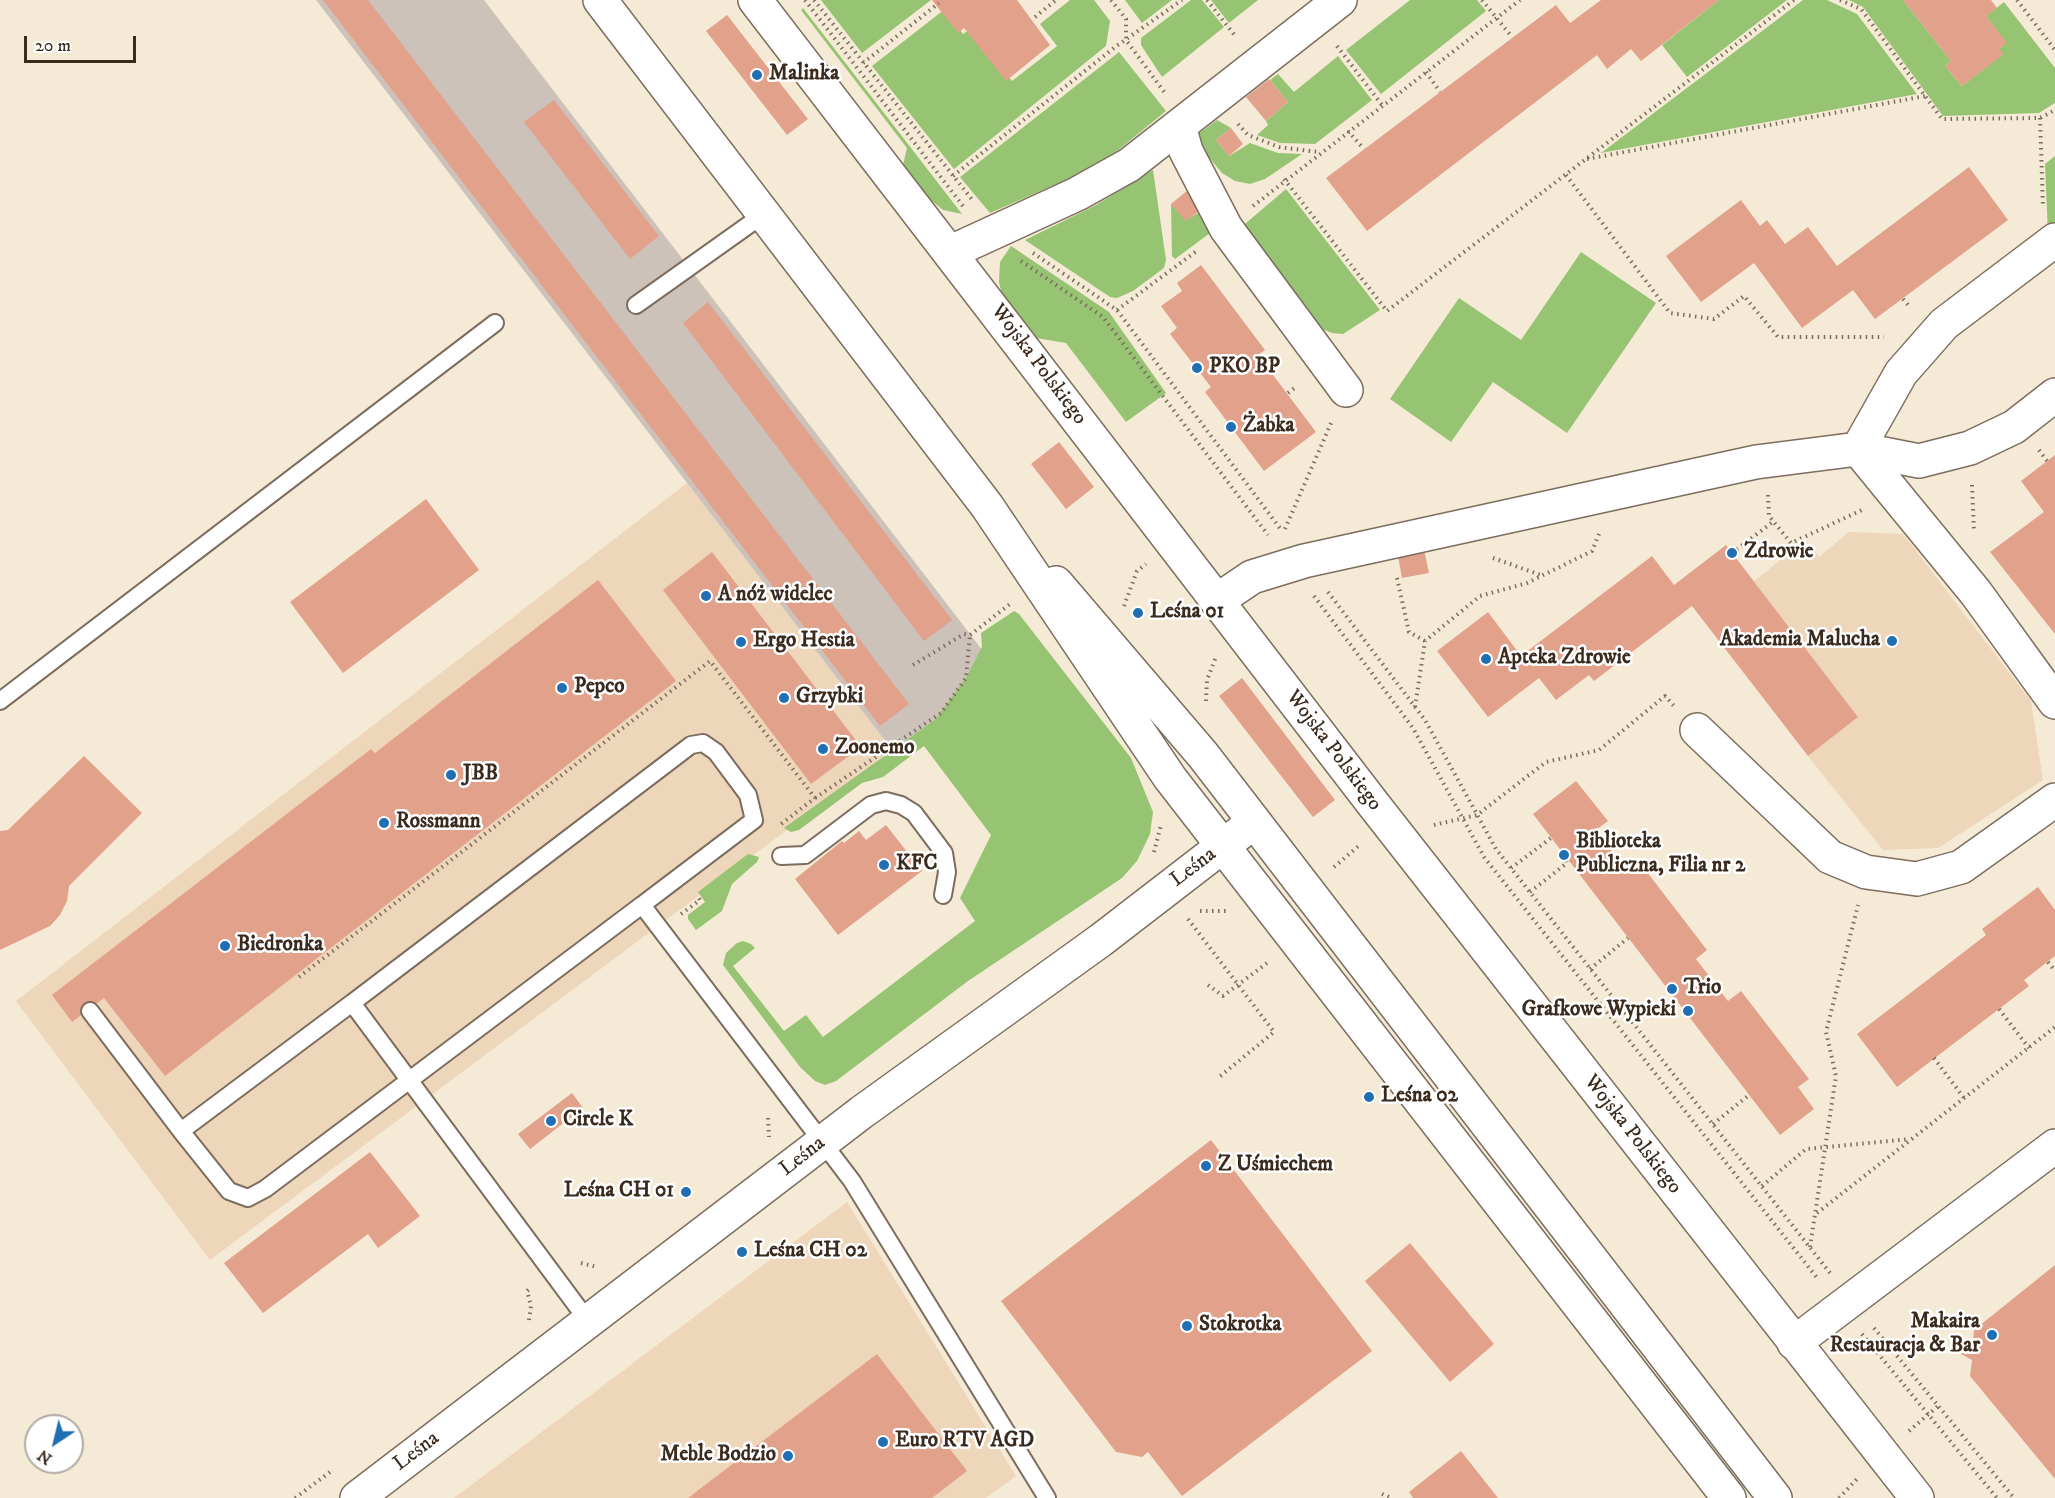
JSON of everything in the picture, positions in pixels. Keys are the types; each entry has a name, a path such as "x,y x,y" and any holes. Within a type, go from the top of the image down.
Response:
{"street":[{"path":"600,0 987,506 1164,768 1729,1498"},
{"name":"Wojska Polskiego","path":"755,0 1239,629 1917,1498"},
{"path":"951,252 1077,194 1129,165 1328,10"},
{"path":"1179,126 1186,152 1226,228 1346,390"},
{"path":"1858,449 1901,373 1944,324 2049,245"},
{"path":"1218,600 1252,577 1297,563 1756,462 1858,449 1919,461 1970,448 2013,427 2055,395"},
{"path":"1858,449 1976,592 2055,702"},
{"path":"987,506 1089,620 1203,755 1775,1498"},
{"path":"1697,730 1830,856 1866,872 1917,879 1961,867 2055,800"},
{"name":"Leśna","path":"357,1498 824,1141 1101,940 1254,822"},
{"path":"1794,1343 2055,1146"}],"lane":[{"path":"636,305 764,214"},
{"path":"0,701 495,323"},
{"path":"90,1011 181,1131 229,1191 248,1198 265,1189 754,820 748,795 716,752 703,743 691,745 181,1131"},
{"path":"781,856 805,855 870,805 885,801 901,805 914,813 944,853 947,872 943,895"},
{"path":"642,905 824,1141 885,1232 1047,1498"},
{"path":"352,1003 588,1321"}],"path":[{"path":"805,0 969,214 1117,310 1284,534 1346,390"},
{"path":"814,0 953,176 1006,251 1103,317 1297,563 1425,720 1496,849 1810,1247 1846,1304 2014,1498"},
{"path":"1035,17 1056,0"},
{"path":"1111,0 1126,19 1126,40 1175,106 1179,126"},
{"path":"953,176 1126,40 1182,0"},
{"path":"1207,0 1258,64"},
{"path":"1482,0 1512,37"},
{"path":"1117,310 1226,228 1284,179 1520,0"},
{"path":"1284,179 1387,311 1794,0"},
{"path":"1840,0 1861,9 1942,119 2040,118 2055,110"},
{"path":"2017,0 2055,50"},
{"path":"863,63 939,3"},
{"path":"1328,10 1382,105"},
{"path":"1426,72 1440,92"},
{"path":"1586,159 1925,96"},
{"path":"1216,98 1248,135 1279,147 1320,152"},
{"path":"2040,118 2049,245"},
{"path":"1348,130 1364,149"},
{"path":"1566,175 1670,313 1714,320 1744,296 1778,337 1933,336"},
{"path":"1903,298 1933,336"},
{"path":"1970,448 1974,537"},
{"path":"1767,487 1770,516 1791,543 1896,495"},
{"path":"1732,553 1774,521"},
{"path":"1415,708 1425,641 1480,596 1527,583 1592,551 1600,530"},
{"path":"1297,563 1413,728 1484,857 1846,1304 1997,1498"},
{"path":"1394,567 1409,632 1425,641"},
{"path":"815,798 941,713 966,678 970,635 1006,607"},
{"path":"1206,704 1207,680 1221,644 1239,629"},
{"path":"913,665 964,634 970,635"},
{"path":"1511,868 1551,838"},
{"path":"1530,892 1567,862 1564,855"},
{"path":"1810,1247 1836,1076 1827,1032 1866,872"},
{"path":"1185,916 1274,1032 1218,1078"},
{"path":"1590,969 1628,938"},
{"path":"2048,962 2055,971"},
{"path":"1208,985 1223,996 1260,968"},
{"path":"1999,1009 2029,1048"},
{"path":"1816,1213 2055,1027"},
{"path":"1934,1058 1964,1098"},
{"path":"1713,1124 1749,1095"},
{"path":"1762,1186 1806,1149 1912,1139"},
{"path":"1382,1494 1391,1498"}],"shaded area":[{"path":"316,0 484,0 999,672 893,751"},
{"path":"687,483 893,751 210,1260 16,1001"},
{"name":"Akademia Malucha","path":"1849,532 1903,534 2031,701 2043,780 1938,848 1883,850 1808,756 1858,717 1754,581 1806,540 1819,557"},
{"path":"847,1202 1016,1476 986,1498 454,1498"}],"green space":[{"path":"821,0 931,0 862,53"},
{"path":"1070,0 1094,0 1110,21 1106,46 954,169 872,66 945,9 963,34 972,28 1012,81 1057,46 1040,24"},
{"path":"1125,0 1172,0 1142,23"},
{"path":"1191,0 1202,0 1224,27 1162,77 1141,45 1141,38"},
{"path":"1211,0 1258,0 1229,23"},
{"path":"1410,0 1477,0 1486,11 1381,94 1346,50"},
{"path":"1719,0 1787,0 1687,77 1662,45"},
{"path":"1803,0 1827,0 1857,14 1917,94 1601,153"},
{"path":"1849,0 1903,0 1951,61 1945,66 1962,86 2003,54 1999,49 2006,43 1986,16 2004,2 2055,68 2055,103 2039,113 1943,116 1863,7"},
{"path":"803,8 962,214 943,210 926,196 903,165 907,148 801,10"},
{"path":"1119,52 1166,111 1117,151 1068,179 990,213 960,177"},
{"path":"1338,56 1372,100 1315,144 1280,143 1257,135 1268,125 1266,121 1288,102 1270,80 1278,74 1294,92"},
{"path":"1217,120 1231,128 1216,140 1229,156 1250,143 1278,153 1302,154 1265,179 1250,184 1235,181 1222,173 1193,138"},
{"path":"2055,156 2055,229 2048,234 2045,164"},
{"path":"1153,170 1166,260 1164,268 1133,291 1117,298 1110,297 1025,240 1096,205"},
{"path":"1286,189 1380,310 1343,334 1332,333 1317,327 1239,229"},
{"path":"1171,204 1186,220 1206,208 1210,233 1175,259 1172,256"},
{"path":"1011,246 1109,312 1166,393 1126,422 1066,343 1036,338 1002,295 999,282 1000,262"},
{"path":"1581,252 1656,303 1567,433 1493,382 1451,442 1390,399 1459,298 1521,340"},
{"path":"1014,611 1019,614 1131,758 1153,812 1150,834 1137,861 1122,878 968,981 836,1081 825,1085 815,1081 800,1067 723,965 726,953 737,943 743,941 751,944 755,948 733,966 784,1031 806,1015 823,1037 975,921 960,898 991,835 924,746 883,777 862,783 799,830 791,832 784,828 936,719 966,678 982,647 981,633"},
{"path":"748,854 759,857 757,862 732,884 722,911 696,930 688,919 688,915 705,902 698,892"}],"building":[{"path":"323,0 368,0 909,704 880,726"},
{"path":"932,0 1017,0 1050,45 1006,81 964,28 958,33"},
{"path":"1601,0 1719,0 1641,61 1631,49 1607,69 1597,55 1367,231 1326,178 1556,5 1570,23"},
{"path":"1903,0 1991,0 1997,8 1986,16 2007,43 1999,49 2004,54 1962,86 1945,66 1951,61"},
{"name":"Malinka","path":"727,15 808,119 787,135 706,31"},
{"path":"1269,79 1288,102 1266,121 1246,97"},
{"path":"554,100 659,236 630,259 524,122"},
{"path":"1231,128 1243,144 1229,156 1216,140"},
{"path":"1969,167 2008,220 1875,319 1853,290 1802,328 1754,263 1701,302 1666,256 1741,200 1760,226 1767,220 1785,244 1808,227 1837,266"},
{"path":"1188,190 1204,207 1186,221 1171,204"},
{"path":"1201,265 1265,350 1258,355 1316,432 1264,471 1205,392 1211,387 1170,334 1177,328 1161,306 1182,291 1177,283"},
{"path":"708,302 952,620 924,641 683,323"},
{"path":"1059,442 1094,487 1066,509 1031,464"},
{"path":"2055,455 2055,634 1990,552 2044,512 2021,481"},
{"path":"426,499 479,570 343,673 290,602"},
{"path":"1726,545 1858,717 1808,756 1692,606 1594,681 1589,675 1556,700 1539,678 1488,717 1437,651 1488,612 1521,656 1652,556 1674,585"},
{"path":"1424,550 1429,573 1402,578 1398,556"},
{"path":"712,552 861,747 811,784 663,590"},
{"path":"598,580 676,681 165,1076 104,998 72,1022 52,995 371,749 375,753"},
{"path":"1242,678 1335,800 1313,817 1219,696"},
{"path":"84,756 142,813 69,886 67,901 60,915 50,926 0,950 0,831 8,830"},
{"path":"1576,781 1608,821 1596,830 1628,872 1640,863 1707,950 1696,959 1728,1001 1741,991 1809,1079 1798,1087 1814,1109 1780,1135 1533,814"},
{"path":"886,825 922,871 838,935 795,879 842,841 844,843 859,831 866,840"},
{"path":"2038,887 2055,910 2055,956 2024,980 2029,986 1897,1087 1857,1034 1986,935 1982,929"},
{"name":"Circle K","path":"572,1093 583,1108 530,1149 518,1134"},
{"name":"Stokrotka","path":"1211,1140 1372,1351 1182,1496 1148,1452 1142,1457 1116,1452 1001,1301"},
{"path":"370,1152 420,1216 378,1248 368,1234 263,1313 224,1263"},
{"path":"1410,1243 1494,1344 1450,1382 1365,1281"},
{"path":"2055,1265 2055,1479 1970,1376 1972,1360 1961,1354 1962,1349 1973,1343 1974,1330"},
{"name":"Euro RTV AGD","path":"877,1354 967,1471 932,1498 688,1498"},
{"path":"1461,1451 1498,1498 1413,1498 1409,1492"}],"place":[{"name":"Malinka","path":"757,75"},
{"name":"PKO BP","path":"1197,368"},
{"name":"Żabka","path":"1231,427"},
{"name":"Zdrowie","path":"1732,553"},
{"name":"A nóż widelec","path":"706,596"},
{"name":"Leśna 01","path":"1138,613"},
{"name":"Akademia Malucha","path":"1892,641"},
{"name":"Ergo Hestia","path":"741,642"},
{"name":"Apteka Zdrowie","path":"1486,659"},
{"name":"Pepco","path":"562,688"},
{"name":"Grzybki","path":"784,698"},
{"name":"Zoonemo","path":"823,749"},
{"name":"JBB","path":"451,775"},
{"name":"Rossmann","path":"384,823"},
{"name":"Biblioteka Publiczna, Filia nr 2","path":"1564,855"},
{"name":"KFC","path":"884,865"},
{"name":"Biedronka","path":"225,946"},
{"name":"Trio","path":"1672,989"},
{"name":"Grafkowe Wypieki","path":"1688,1011"},
{"name":"Leśna 02","path":"1369,1097"},
{"name":"Circle K","path":"551,1121"},
{"name":"Z Uśmiechem","path":"1206,1166"},
{"name":"Leśna CH 01","path":"686,1192"},
{"name":"Leśna CH 02","path":"742,1252"},
{"name":"Stokrotka","path":"1187,1326"},
{"name":"Makaira Restauracja & Bar","path":"1992,1335"},
{"name":"Euro RTV AGD","path":"883,1442"},
{"name":"Meble Bodzio","path":"788,1456"}]}
